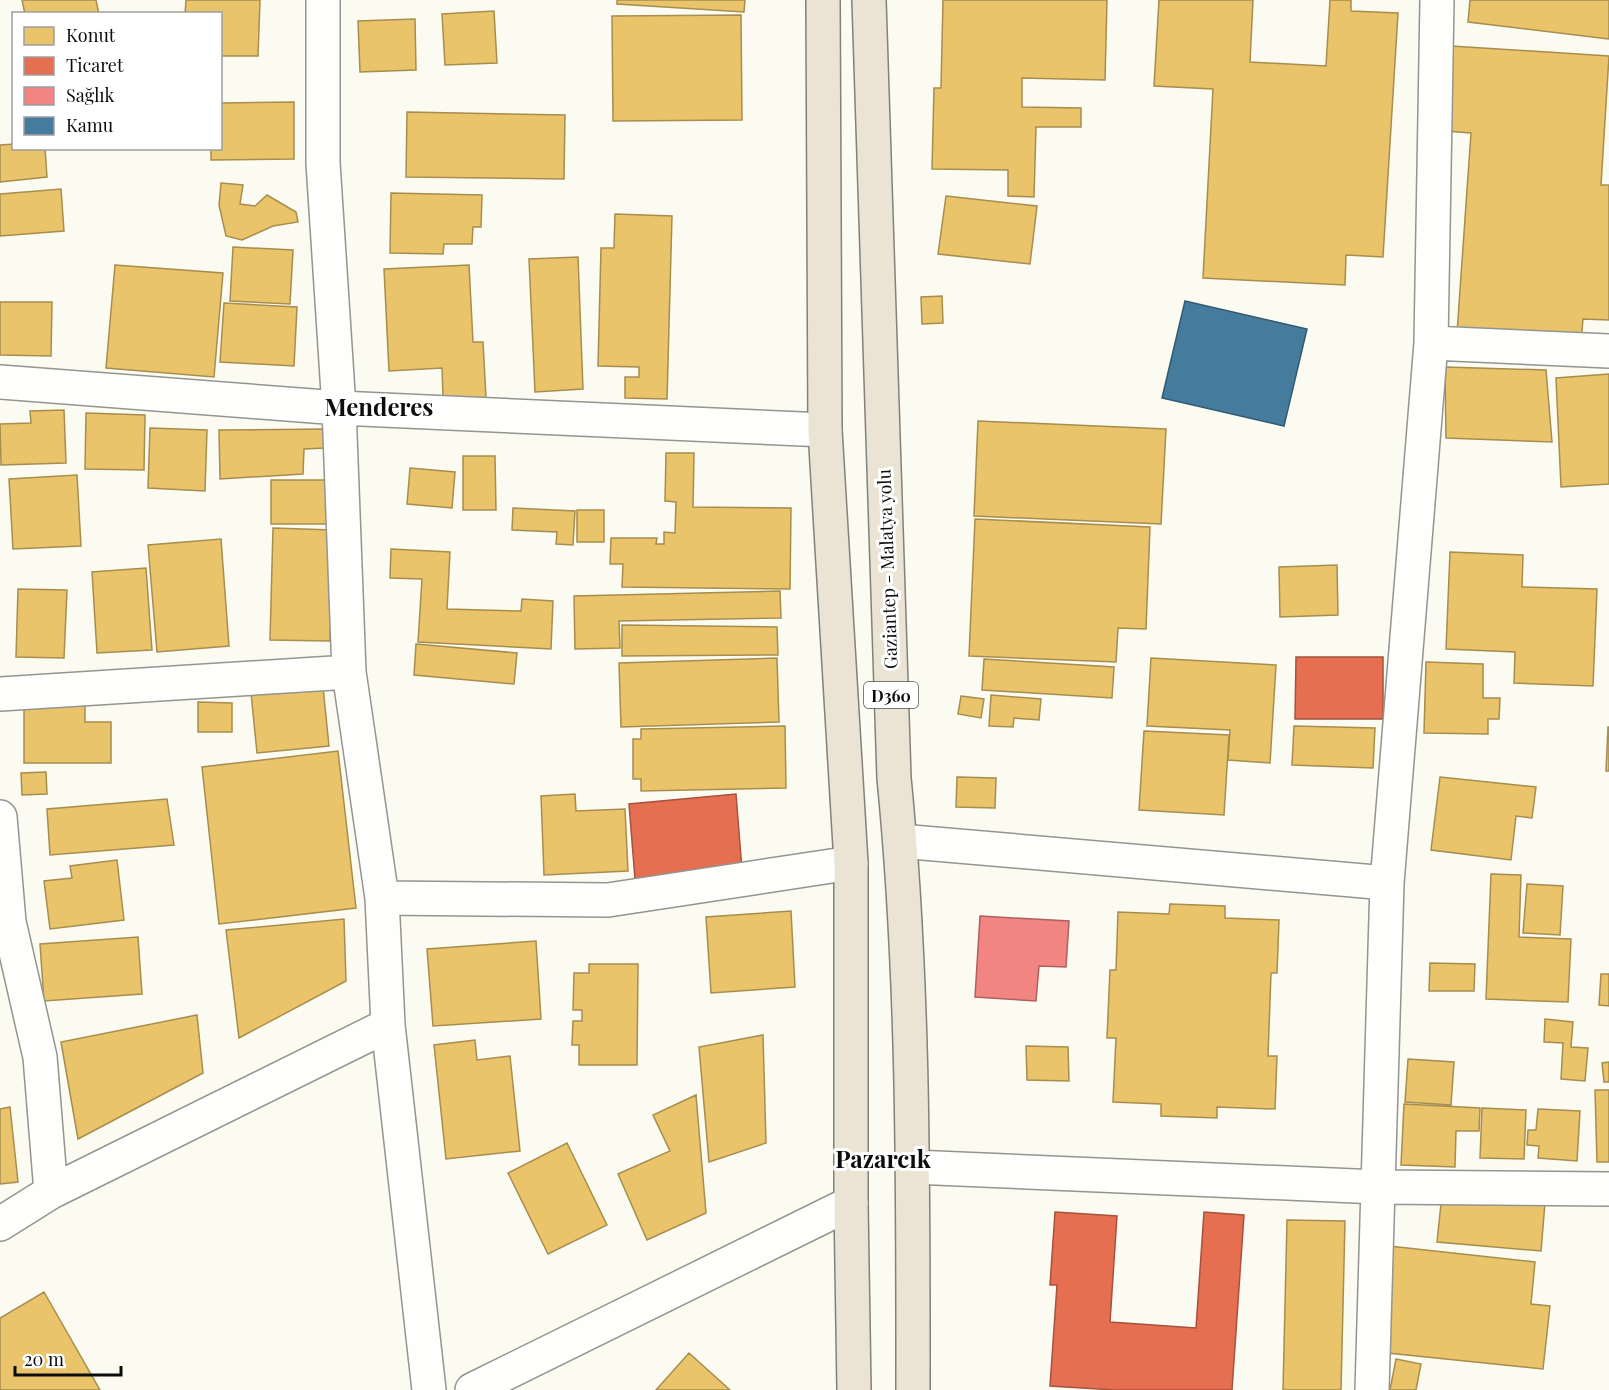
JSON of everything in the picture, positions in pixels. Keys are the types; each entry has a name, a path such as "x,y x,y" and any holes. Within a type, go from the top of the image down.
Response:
{"highway":[{"name":"D360","path":"823,0 825,430 851,863 851,1203 854,1390"},
{"name":"Gaziantep - Malatya yolu","path":"869,0 894,778 900,841 913,1167 913,1390"}],"street":[{"path":"323,0 323,164 339,408 348,672 382,898 388,1025 429,1390"},
{"path":"1372,1390 1387,883 1431,343 1437,0"},
{"path":"1431,343 1609,351"},
{"path":"0,382 339,408 825,430"},
{"path":"0,694 348,672"},
{"path":"0,817 9,922 40,1057 51,1192"},
{"path":"900,841 1387,883"},
{"path":"382,898 608,900 851,863"},
{"path":"0,1224 51,1192 388,1025"},
{"path":"913,1167 1378,1187 1609,1189"},
{"path":"472,1390 851,1203"}],"building: Konut":[{"path":"22,0 96,0 99,12 25,12"},
{"path":"186,0 260,0 258,56 222,56 222,12 185,12"},
{"path":"617,0 745,0 744,12 617,4"},
{"path":"943,0 1107,0 1105,80 1022,78 1022,107 1081,108 1081,127 1036,127 1034,197 1008,196 1008,170 932,169 934,88 941,88"},
{"path":"1159,0 1253,0 1250,62 1326,66 1330,0 1351,0 1351,11 1398,13 1383,257 1346,255 1345,285 1203,278 1213,89 1154,86"},
{"path":"1470,0 1609,0 1609,39 1468,22"},
{"path":"494,11 497,63 445,65 442,14"},
{"path":"741,15 742,120 613,121 612,16"},
{"path":"415,19 416,70 360,72 358,21"},
{"path":"1451,46 1609,56 1601,185 1609,185 1609,320 1583,319 1581,342 1457,333 1471,133 1446,131"},
{"path":"294,102 294,159 211,160 211,150 222,150 222,103"},
{"path":"407,112 565,115 564,179 406,177"},
{"path":"12,144 12,150 45,150 47,177 0,182 0,145"},
{"path":"221,183 243,185 240,204 255,206 267,195 296,212 298,222 273,226 242,240 226,236 219,205"},
{"path":"61,189 64,231 0,236 0,194"},
{"path":"391,193 482,195 481,227 473,227 472,244 444,244 443,254 390,253"},
{"path":"946,196 1037,206 1030,264 938,254"},
{"path":"615,214 672,216 667,399 625,398 625,377 639,377 639,367 598,366 601,248 614,248"},
{"path":"233,247 293,250 290,304 230,301"},
{"path":"578,257 583,389 535,392 529,259"},
{"path":"115,265 223,273 214,377 106,368"},
{"path":"469,265 473,342 483,342 486,398 443,399 442,368 389,371 384,269"},
{"path":"942,296 943,323 922,324 921,297"},
{"path":"0,302 52,302 51,356 0,355"},
{"path":"224,303 297,307 294,366 220,362"},
{"path":"1445,367 1546,370 1552,442 1446,438"},
{"path":"1609,374 1609,484 1561,487 1556,378"},
{"path":"64,410 66,463 1,465 0,424 31,423 30,411"},
{"path":"86,413 145,415 144,470 85,469"},
{"path":"978,421 1166,429 1161,524 974,516"},
{"path":"150,428 207,430 205,491 148,488"},
{"path":"325,429 326,448 304,449 303,474 220,479 219,430"},
{"path":"666,453 694,453 693,507 791,508 790,589 622,587 623,564 610,564 611,538 657,538 656,544 664,544 664,532 675,533 676,502 665,501"},
{"path":"463,456 495,456 496,510 463,510"},
{"path":"410,468 455,472 452,508 407,504"},
{"path":"77,475 81,546 13,549 9,479"},
{"path":"271,480 332,480 332,524 271,524"},
{"path":"513,508 575,511 573,545 556,544 557,532 512,530"},
{"path":"577,510 604,510 604,542 577,542"},
{"path":"975,519 1150,527 1146,629 1118,628 1116,662 969,656"},
{"path":"273,528 333,530 330,641 270,640"},
{"path":"221,539 229,646 157,652 148,545"},
{"path":"391,549 450,552 447,609 521,611 522,599 553,601 551,649 418,642 422,579 390,578"},
{"path":"1450,552 1523,555 1522,587 1597,589 1593,686 1514,683 1515,652 1446,649"},
{"path":"1337,565 1338,615 1280,617 1279,567"},
{"path":"146,568 152,650 97,653 92,572"},
{"path":"18,589 67,590 64,658 16,657"},
{"path":"780,591 781,618 619,621 620,648 575,649 574,596"},
{"path":"622,625 777,627 778,655 622,656"},
{"path":"416,644 517,653 514,684 414,675"},
{"path":"777,658 779,722 621,727 619,663"},
{"path":"1151,658 1276,665 1270,763 1228,760 1230,730 1147,726"},
{"path":"984,659 1114,667 1112,698 982,690"},
{"path":"1426,662 1483,664 1483,698 1500,698 1499,719 1488,719 1488,734 1424,733"},
{"path":"323,687 329,746 257,753 251,693"},
{"path":"991,695 1041,699 1039,720 1014,718 1013,727 989,726"},
{"path":"961,696 984,699 981,718 958,714"},
{"path":"24,702 85,702 85,722 111,722 111,763 24,763"},
{"path":"198,702 232,703 232,732 198,732"},
{"path":"785,726 786,788 641,791 641,779 633,779 633,739 641,739 641,729"},
{"path":"1294,726 1375,728 1373,768 1292,765"},
{"path":"1608,727 1609,771 1606,771"},
{"path":"1144,731 1229,735 1224,815 1139,810"},
{"path":"338,751 356,908 219,924 202,767"},
{"path":"46,772 47,794 22,795 21,773"},
{"path":"957,777 996,778 995,808 956,807"},
{"path":"1440,777 1536,787 1532,818 1516,816 1511,860 1431,850"},
{"path":"575,794 576,811 625,809 628,871 544,875 541,796"},
{"path":"167,799 174,845 50,855 47,809"},
{"path":"117,860 124,920 50,929 44,881 72,878 70,866"},
{"path":"1491,874 1521,875 1519,937 1571,939 1568,1002 1486,999"},
{"path":"1527,884 1563,886 1560,935 1523,933"},
{"path":"1170,904 1225,906 1225,918 1279,920 1277,973 1271,973 1268,1056 1277,1056 1275,1109 1217,1107 1217,1118 1161,1116 1161,1104 1113,1102 1116,1038 1107,1038 1110,970 1116,970 1118,912 1169,914"},
{"path":"791,911 795,987 711,993 706,917"},
{"path":"344,919 346,981 239,1038 226,930"},
{"path":"138,937 142,994 44,1001 40,944"},
{"path":"536,941 541,1019 433,1026 427,949"},
{"path":"1430,963 1475,964 1474,991 1429,991"},
{"path":"589,964 638,964 637,1065 579,1065 579,1045 572,1045 573,1021 582,1021 582,1010 573,1010 574,973 589,973"},
{"path":"1601,974 1609,974 1609,1006 1599,1005"},
{"path":"197,1015 203,1073 78,1139 61,1042"},
{"path":"1545,1019 1573,1022 1571,1047 1588,1048 1585,1081 1561,1079 1563,1043 1544,1042"},
{"path":"763,1035 766,1143 709,1162 699,1047"},
{"path":"475,1040 477,1060 510,1056 520,1151 446,1159 434,1045"},
{"path":"1026,1046 1068,1047 1069,1081 1027,1080"},
{"path":"1408,1059 1454,1062 1451,1105 1405,1102"},
{"path":"1609,1062 1609,1082 1604,1082 1602,1063"},
{"path":"1595,1090 1609,1090 1609,1162 1597,1162"},
{"path":"696,1095 706,1213 647,1240 618,1174 670,1151 653,1115"},
{"path":"1404,1104 1480,1108 1479,1131 1456,1131 1455,1167 1401,1165"},
{"path":"10,1107 18,1182 0,1184 0,1109"},
{"path":"1482,1108 1526,1110 1524,1159 1480,1158"},
{"path":"1538,1109 1580,1111 1577,1161 1538,1158 1539,1146 1527,1145 1528,1130 1536,1130"},
{"path":"567,1143 607,1225 548,1254 508,1173"},
{"path":"1442,1194 1545,1203 1541,1251 1437,1242"},
{"path":"1287,1220 1345,1221 1341,1390 1283,1390"},
{"path":"1389,1246 1535,1262 1531,1304 1550,1306 1543,1369 1378,1352"},
{"path":"44,1292 100,1390 0,1390 0,1318"},
{"path":"689,1353 730,1390 656,1390"},
{"path":"1396,1359 1421,1364 1416,1390 1390,1390"}],"building: Ticaret":[{"path":"1296,657 1383,657 1383,719 1295,719"},
{"path":"736,794 742,870 635,879 629,804"},
{"path":"1055,1212 1117,1216 1110,1322 1196,1328 1204,1212 1244,1215 1232,1390 1115,1390 1050,1386 1057,1285 1050,1285"}],"building: Sağlık":[{"path":"980,916 1069,921 1066,967 1039,966 1036,1001 975,997"}],"building: Kamu":[{"path":"1185,301 1307,329 1284,426 1162,398"}],"district":[{"name":"Menderes","path":"379,406"},
{"name":"Pazarcık","path":"883,1158"}]}
